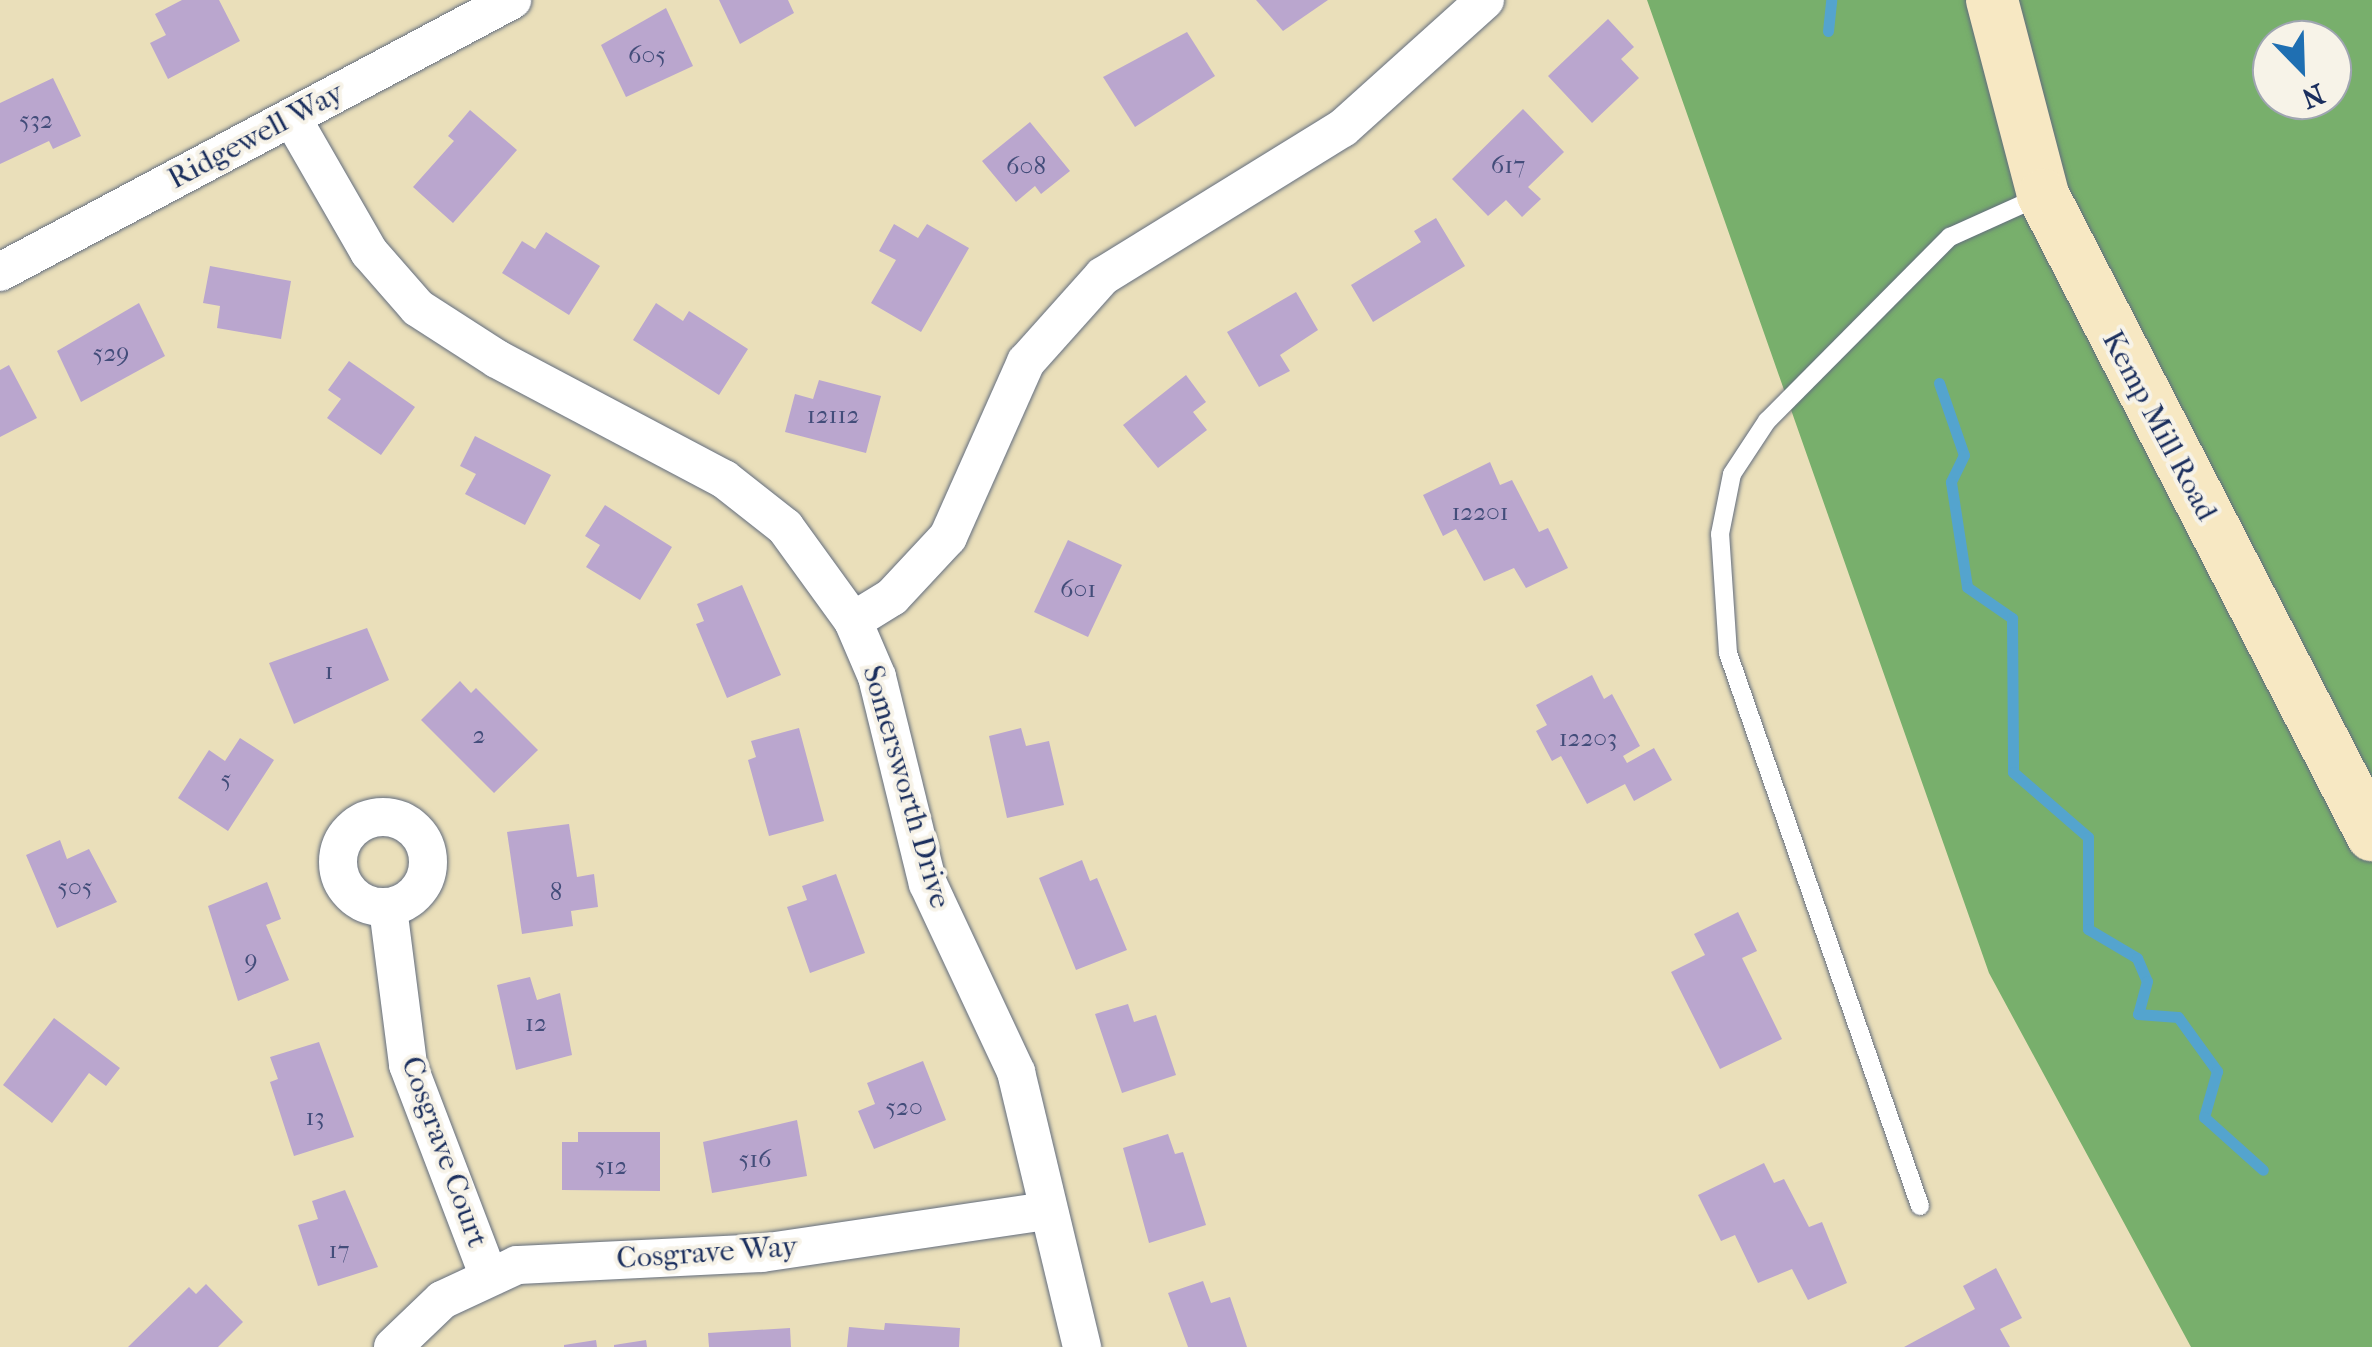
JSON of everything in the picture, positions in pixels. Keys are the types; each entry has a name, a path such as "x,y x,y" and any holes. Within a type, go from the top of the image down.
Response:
{"street":[{"name":"Ridgewell Way","path":"0,272 512,0"},
{"path":"853,621 892,597 948,537 1026,362 1103,276 1343,128 1486,0"},
{"name":"Kemp Mill Road","path":"1992,0 2043,195 2372,835"},
{"name":"Somersworth Drive","path":"292,118 370,252 418,308 496,358 724,480 785,527 853,621 877,677 928,884 1016,1072 1046,1211 1082,1347"},
{"name":"Cosgrave Court","path":"388,908 408,1064 489,1277"},
{"name":"Cosgrave Way","path":"393,1347 442,1300 517,1265 762,1253 1046,1211"}],"lane":[{"path":"1920,1206 1728,653 1720,534 1732,474 1767,421 1950,237 2043,195"}],"green space":[{"path":"1647,0 2372,0 2372,1347 2191,1347 1989,973"}],"building":[{"path":"182,0 219,0 240,41 168,79 150,43 166,35 155,14"},
{"path":"719,0 788,0 794,13 740,44"},
{"path":"1256,0 1328,0 1283,31"},
{"path":"666,8 693,66 626,97 601,45"},
{"path":"1608,19 1634,47 1621,59 1639,78 1592,123 1548,76"},
{"path":"1187,32 1215,76 1135,127 1103,77"},
{"path":"53,78 81,136 53,149 49,141 0,164 0,103"},
{"path":"1523,109 1564,152 1528,187 1541,199 1522,217 1506,200 1488,216 1452,179"},
{"path":"470,110 517,150 453,223 413,187 454,141 448,136"},
{"path":"1030,122 1070,171 1041,194 1035,186 1016,202 982,161"},
{"path":"1436,218 1465,266 1373,322 1351,285 1421,242 1414,231"},
{"path":"894,224 918,238 927,224 969,248 921,332 871,303 896,260 879,251"},
{"path":"546,232 600,266 569,315 502,273 522,241 535,249"},
{"path":"210,266 291,281 281,339 217,328 220,306 203,303"},
{"path":"1296,292 1318,330 1280,355 1290,371 1259,387 1227,332"},
{"path":"139,303 165,356 81,402 57,351"},
{"path":"656,303 683,321 689,311 748,349 719,395 633,340"},
{"path":"349,361 415,407 381,455 327,418 341,399 328,390"},
{"path":"9,365 37,418 0,437 0,370"},
{"path":"1186,375 1206,402 1193,412 1207,430 1158,468 1123,425"},
{"path":"819,380 881,396 866,453 785,432 795,394 813,399"},
{"path":"475,436 551,475 525,525 465,494 476,474 460,466"},
{"path":"1490,462 1500,485 1512,480 1539,532 1548,528 1568,568 1526,588 1514,568 1484,581 1456,529 1443,536 1423,495"},
{"path":"605,505 672,547 640,600 586,567 600,545 585,536"},
{"path":"1068,540 1122,565 1088,637 1034,612"},
{"path":"742,585 781,675 727,698 696,624 704,621 697,604"},
{"path":"367,628 389,680 294,724 269,663"},
{"path":"1592,675 1604,699 1612,694 1640,746 1623,756 1627,763 1654,748 1672,780 1634,801 1625,784 1587,804 1561,756 1552,761 1536,731 1547,725 1536,705"},
{"path":"460,681 471,693 476,688 538,750 494,793 421,720"},
{"path":"799,728 824,821 769,836 748,760 756,757 751,741"},
{"path":"1021,728 1026,746 1049,741 1064,805 1007,818 989,736"},
{"path":"240,738 274,760 228,831 178,798 209,750 225,761"},
{"path":"569,824 577,877 594,874 598,907 571,911 573,926 522,934 507,832"},
{"path":"60,840 67,859 89,849 117,902 57,928 26,855"},
{"path":"1082,860 1090,881 1097,878 1127,950 1076,970 1039,878"},
{"path":"836,874 865,953 810,973 787,907 807,900 802,886"},
{"path":"267,882 281,919 266,925 289,980 238,1001 208,906"},
{"path":"1738,912 1757,951 1742,958 1782,1039 1720,1069 1671,972 1705,955 1694,934"},
{"path":"530,977 537,1000 560,993 572,1055 516,1070 497,985"},
{"path":"1128,1004 1134,1022 1156,1015 1176,1075 1122,1093 1095,1014"},
{"path":"54,1018 120,1068 106,1086 89,1073 52,1123 3,1085"},
{"path":"319,1042 354,1137 294,1156 270,1082 278,1079 270,1057"},
{"path":"923,1061 946,1120 874,1149 858,1111 875,1104 867,1083"},
{"path":"797,1120 807,1176 712,1193 703,1142"},
{"path":"578,1132 660,1132 660,1191 562,1190 562,1142 578,1142"},
{"path":"1168,1134 1175,1154 1183,1152 1206,1225 1149,1243 1123,1148"},
{"path":"1764,1163 1774,1183 1784,1179 1809,1227 1822,1222 1847,1283 1808,1300 1792,1269 1758,1283 1735,1235 1721,1241 1698,1195"},
{"path":"345,1190 378,1267 318,1286 298,1225 318,1219 312,1201"},
{"path":"1996,1268 2022,1318 2000,1329 2010,1347 1904,1347 1975,1309 1963,1286"},
{"path":"1203,1281 1211,1303 1230,1297 1247,1347 1188,1347 1168,1293"},
{"path":"206,1284 243,1322 218,1347 128,1347 189,1287 196,1294"},
{"path":"885,1323 960,1328 959,1347 847,1347 849,1327 884,1330"},
{"path":"790,1328 791,1347 709,1347 708,1333"},
{"path":"596,1340 597,1347 564,1347 564,1345"},
{"path":"646,1340 647,1347 614,1347 614,1345"}],"waterway":[{"path":"1828,31 1831,0"},
{"path":"1939,383 1964,455 1951,482 1967,587 2012,618 2013,772 2088,837 2088,929 2137,958 2147,981 2138,1014 2178,1017 2217,1071 2204,1117 2263,1170"}]}
